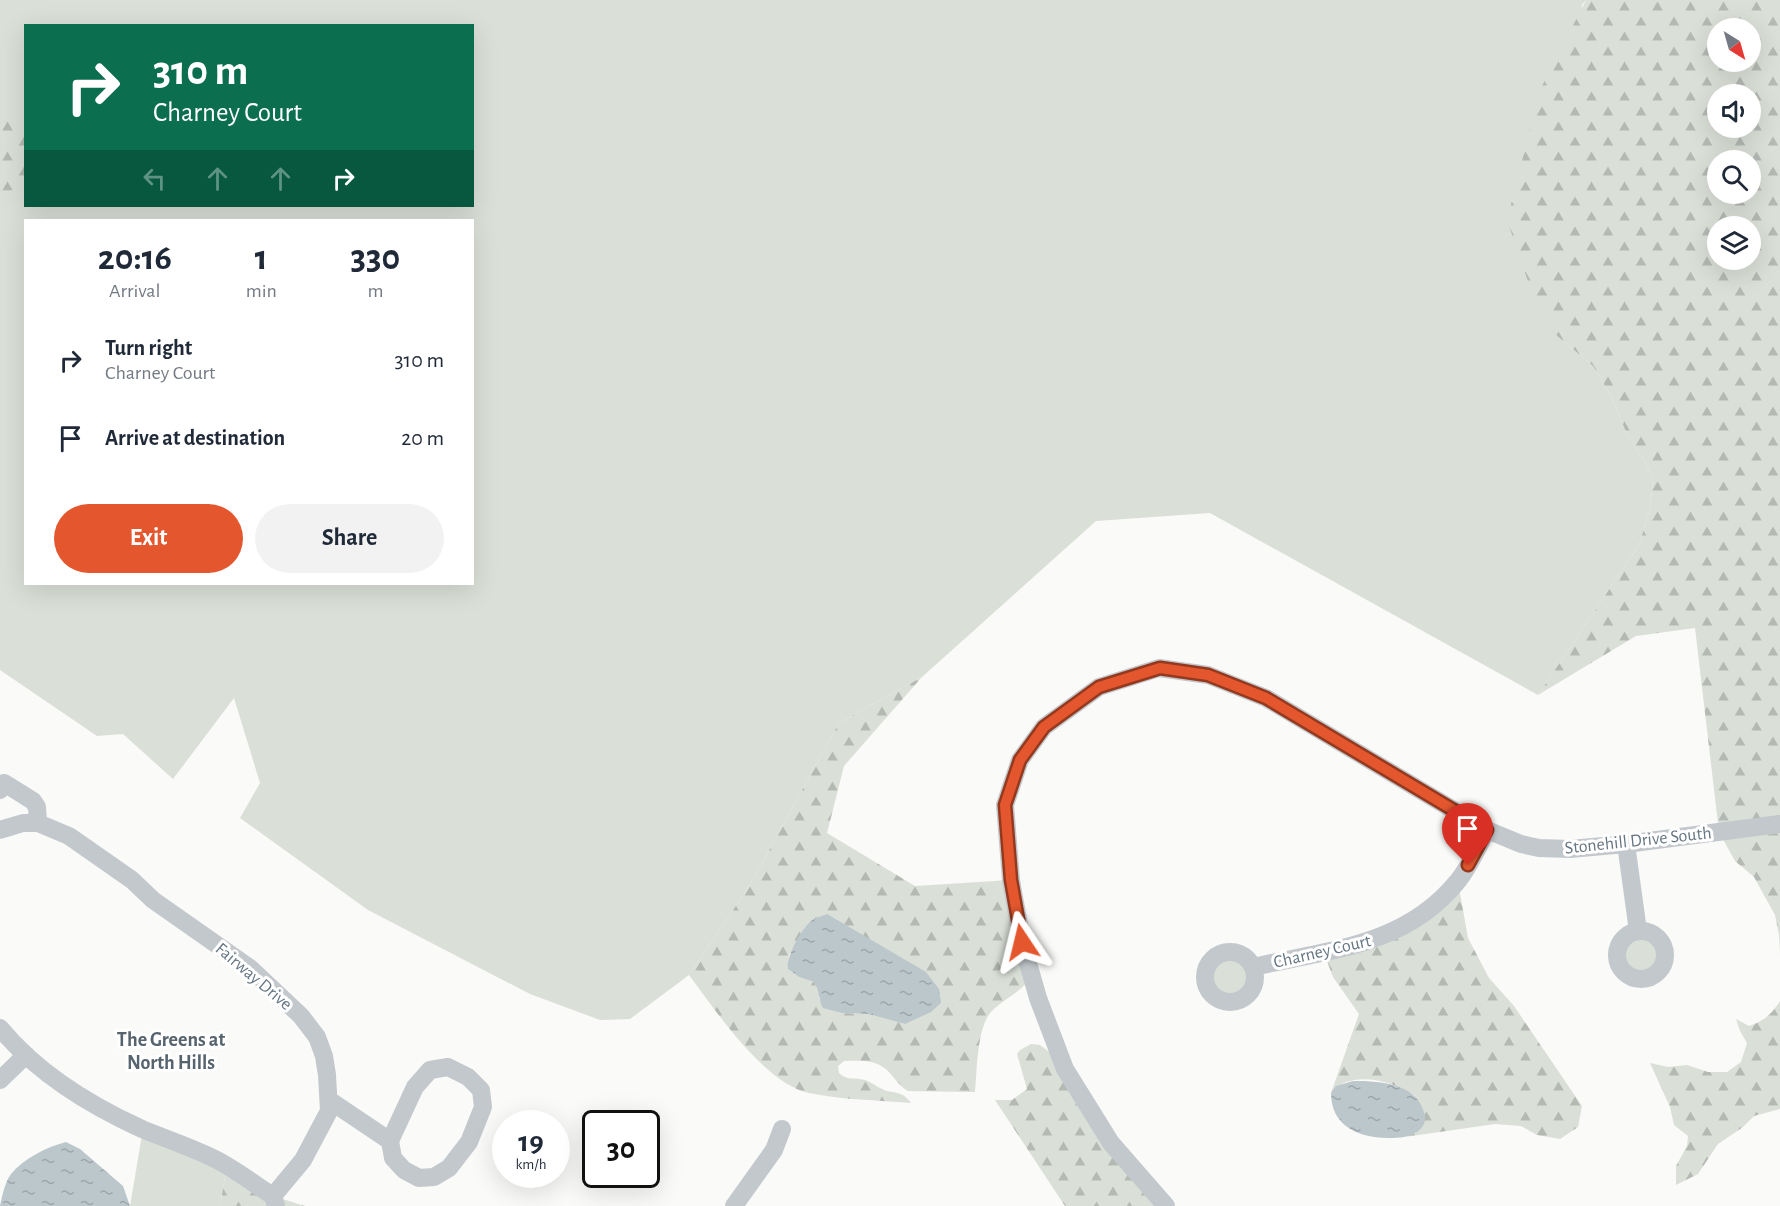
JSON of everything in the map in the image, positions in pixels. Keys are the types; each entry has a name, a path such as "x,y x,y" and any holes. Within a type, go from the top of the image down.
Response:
{"street":[{"name":"Stonehill Drive South","path":"1166,1206 1111,1143 1065,1069 1038,998 1022,942 1011,880 1005,805 1020,760 1044,727 1099,687 1160,668 1208,675 1266,698 1487,830 1521,844 1539,848 1570,849 1626,844 1780,824"},
{"path":"0,790 4,783 33,801 37,807 38,822 23,823 0,830"},
{"name":"Fairway Drive","path":"0,1028 56,1081 88,1101 143,1129 185,1144 217,1160 275,1201 303,1160 329,1111 324,1056 317,1037 301,1016 250,968 153,900 132,880 69,836 38,822"},
{"name":"Charney Court","path":"1253,967 1347,948 1391,933 1420,918 1458,882 1487,830"},
{"path":"1626,844 1638,931"},
{"path":"0,1080 26,1055"},
{"path":"329,1100 390,1141 393,1158 404,1170 419,1178 434,1177 449,1168 469,1142 483,1107 481,1090 468,1077 448,1067 430,1070 415,1087 390,1141"},
{"path":"734,1206 774,1150 782,1129"}],"green space":[{"path":"0,0 1586,0 1582,5 1556,335 1593,366 1611,396 1626,432 1645,462 1653,480 1650,509 1639,545 1538,695 1210,513 1096,521 922,677 839,723 750,885 689,975 630,1019 600,1020 530,994 368,910 240,818 260,783 234,698 173,779 123,734 97,736 0,670"},
{"path":"1586,0 1780,0 1780,954 1775,915 1754,877 1735,861 1719,832 1695,628 1636,636 1538,695 1639,545 1650,509 1653,480 1645,462 1626,432 1611,396 1593,366 1556,335 1532,293 1507,220 1540,90"},
{"path":"0,98 24,131 24,187 0,191"},
{"path":"922,677 844,766 827,833 915,886 1011,880 1031,978 996,1007 986,1019 978,1050 975,1092 908,1091 882,1066 861,1061 844,1061 838,1066 839,1073 845,1077 865,1080 884,1090 900,1094 911,1103 834,1097 809,1093 792,1087 775,1076 742,1044 689,975 750,885 839,723","holes":["804,929 905,1024 868,1014 842,1013 819,999 820,991 814,982 799,977 788,969 789,955"]},
{"path":"1458,882 1468,938 1489,978 1514,1006 1582,1106 1578,1127 1560,1139 1537,1135 1521,1126 1495,1124 1398,1138 1416,1133 1415,1096 1384,1082 1360,1079 1349,1081 1331,1093 1359,1014 1333,977 1324,953 1391,933"},
{"path":"1641,931 1658,938 1665,955 1658,972 1641,979 1624,972 1617,955 1624,938"},
{"path":"1225,953 1235,953 1250,963 1254,977 1253,986 1244,997 1235,1001 1225,1001 1210,991 1206,982 1206,972 1216,957"},
{"path":"1780,1001 1780,1109 1754,1116 1743,1127 1718,1144 1698,1174 1676,1185 1676,1166 1687,1146 1688,1136 1674,1125 1670,1107 1650,1063 1668,1067 1687,1065 1708,1072 1727,1072 1741,1062 1747,1043 1736,1019 1749,1026 1754,1024 1767,1017"},
{"path":"1031,1044 1040,1045 1056,1057 1166,1206 1065,1206 995,1100 1012,1100 1027,1089 1017,1054"},
{"path":"143,1129 227,1166 220,1206 130,1206"},
{"path":"227,1166 273,1196 305,1206 220,1206"}],"water":[{"path":"827,914 926,972 939,989 941,1003 931,1012 905,1024 868,1014 842,1013 823,1008 814,982 799,977 788,969 788,964 792,950 805,928 814,919"},
{"path":"1353,1081 1394,1085 1413,1094 1425,1115 1423,1126 1414,1134 1392,1138 1368,1136 1349,1128 1336,1114 1332,1105 1331,1093 1336,1086"},
{"path":"66,1142 80,1149 123,1186 130,1206 0,1206 7,1181 16,1168 36,1154"}],"district":[{"name":"The Greens at North Hills","path":"171,1050"}],"route":[{"path":"1022,942 1011,880 1005,805 1020,760 1044,727 1099,687 1160,668 1208,675 1266,698 1487,830 1468,865"}]}
